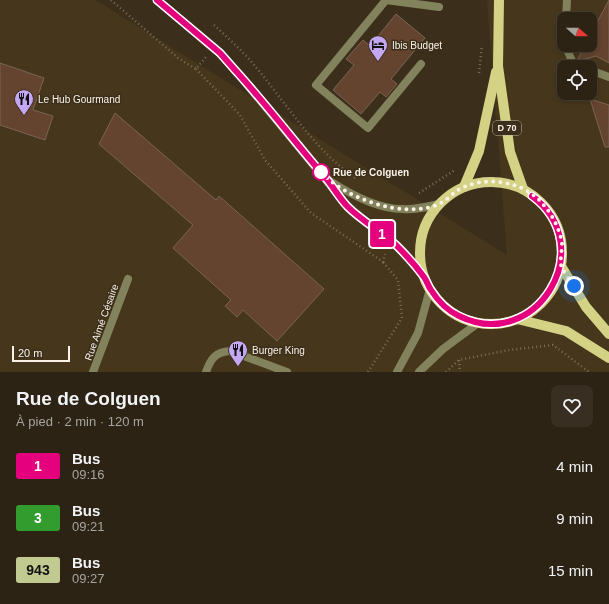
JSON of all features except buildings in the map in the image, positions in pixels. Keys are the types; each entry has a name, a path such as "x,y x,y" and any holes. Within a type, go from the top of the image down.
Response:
{"main road":[{"name":"D 70","path":"499,0 498,66 510,152 523,189"},
{"name":"D 70","path":"464,187 479,151 498,66"},
{"path":"483,182 502,182 523,189 542,202 555,221 562,243 561,266 556,283 546,298 533,310 517,319 498,324 478,323 459,316 443,305 430,290 424,278 420,246 423,231 430,217 439,204 451,194 464,187 483,182"},
{"path":"561,266 586,307 609,334"},
{"path":"517,319 566,331 609,358"}],"street":[{"path":"157,0 214,48 252,87 349,208 390,241 424,278"},
{"path":"421,64 368,128 316,85 386,0 439,7"},
{"path":"566,12 567,0"},
{"path":"597,73 609,77"},
{"path":"326,178 346,191 380,205 400,210 416,209 439,204"},
{"name":"Rue Aimé Césaire","path":"93,372 128,279"},
{"path":"397,372 418,333 430,290"},
{"path":"419,372 443,349 478,323"},
{"path":"206,372 213,356 221,351 230,351 287,372"}],"path":[{"path":"111,0 178,58 196,69 240,115 265,160 311,213 383,262 398,280 402,318 368,372"},
{"path":"214,25 248,58 318,147 339,167 361,182"},
{"path":"479,78 482,43"},
{"path":"196,69 214,48"},
{"path":"417,194 456,169"},
{"path":"383,262 390,241"},
{"path":"446,372 459,360 503,351 553,345 589,372"},
{"path":"459,360 460,372"}],"shaded area":[{"path":"0,0 95,0 507,255 487,0 609,0 609,372 0,372"}],"bus line":[{"name":"1","path":"157,0 220,53 252,87 349,208 397,246 424,278 430,290 443,305 459,316 478,323 498,324 517,319 533,310 546,298 556,283 561,266 562,243 555,221 542,202 532,196"}],"place":[{"name":"Ibis Budget","path":"378,62"},
{"name":"Le Hub Gourmand","path":"24,116"},
{"name":"Rue de Colguen","path":"321,172"},
{"name":"Burger King","path":"238,367"}],"route":[{"path":"321,172 319,170 326,178 346,191 380,205 400,210 416,209 439,204 451,194 464,187 483,182 502,182 523,189 542,202 555,221 562,243 561,266 574,286"}]}
